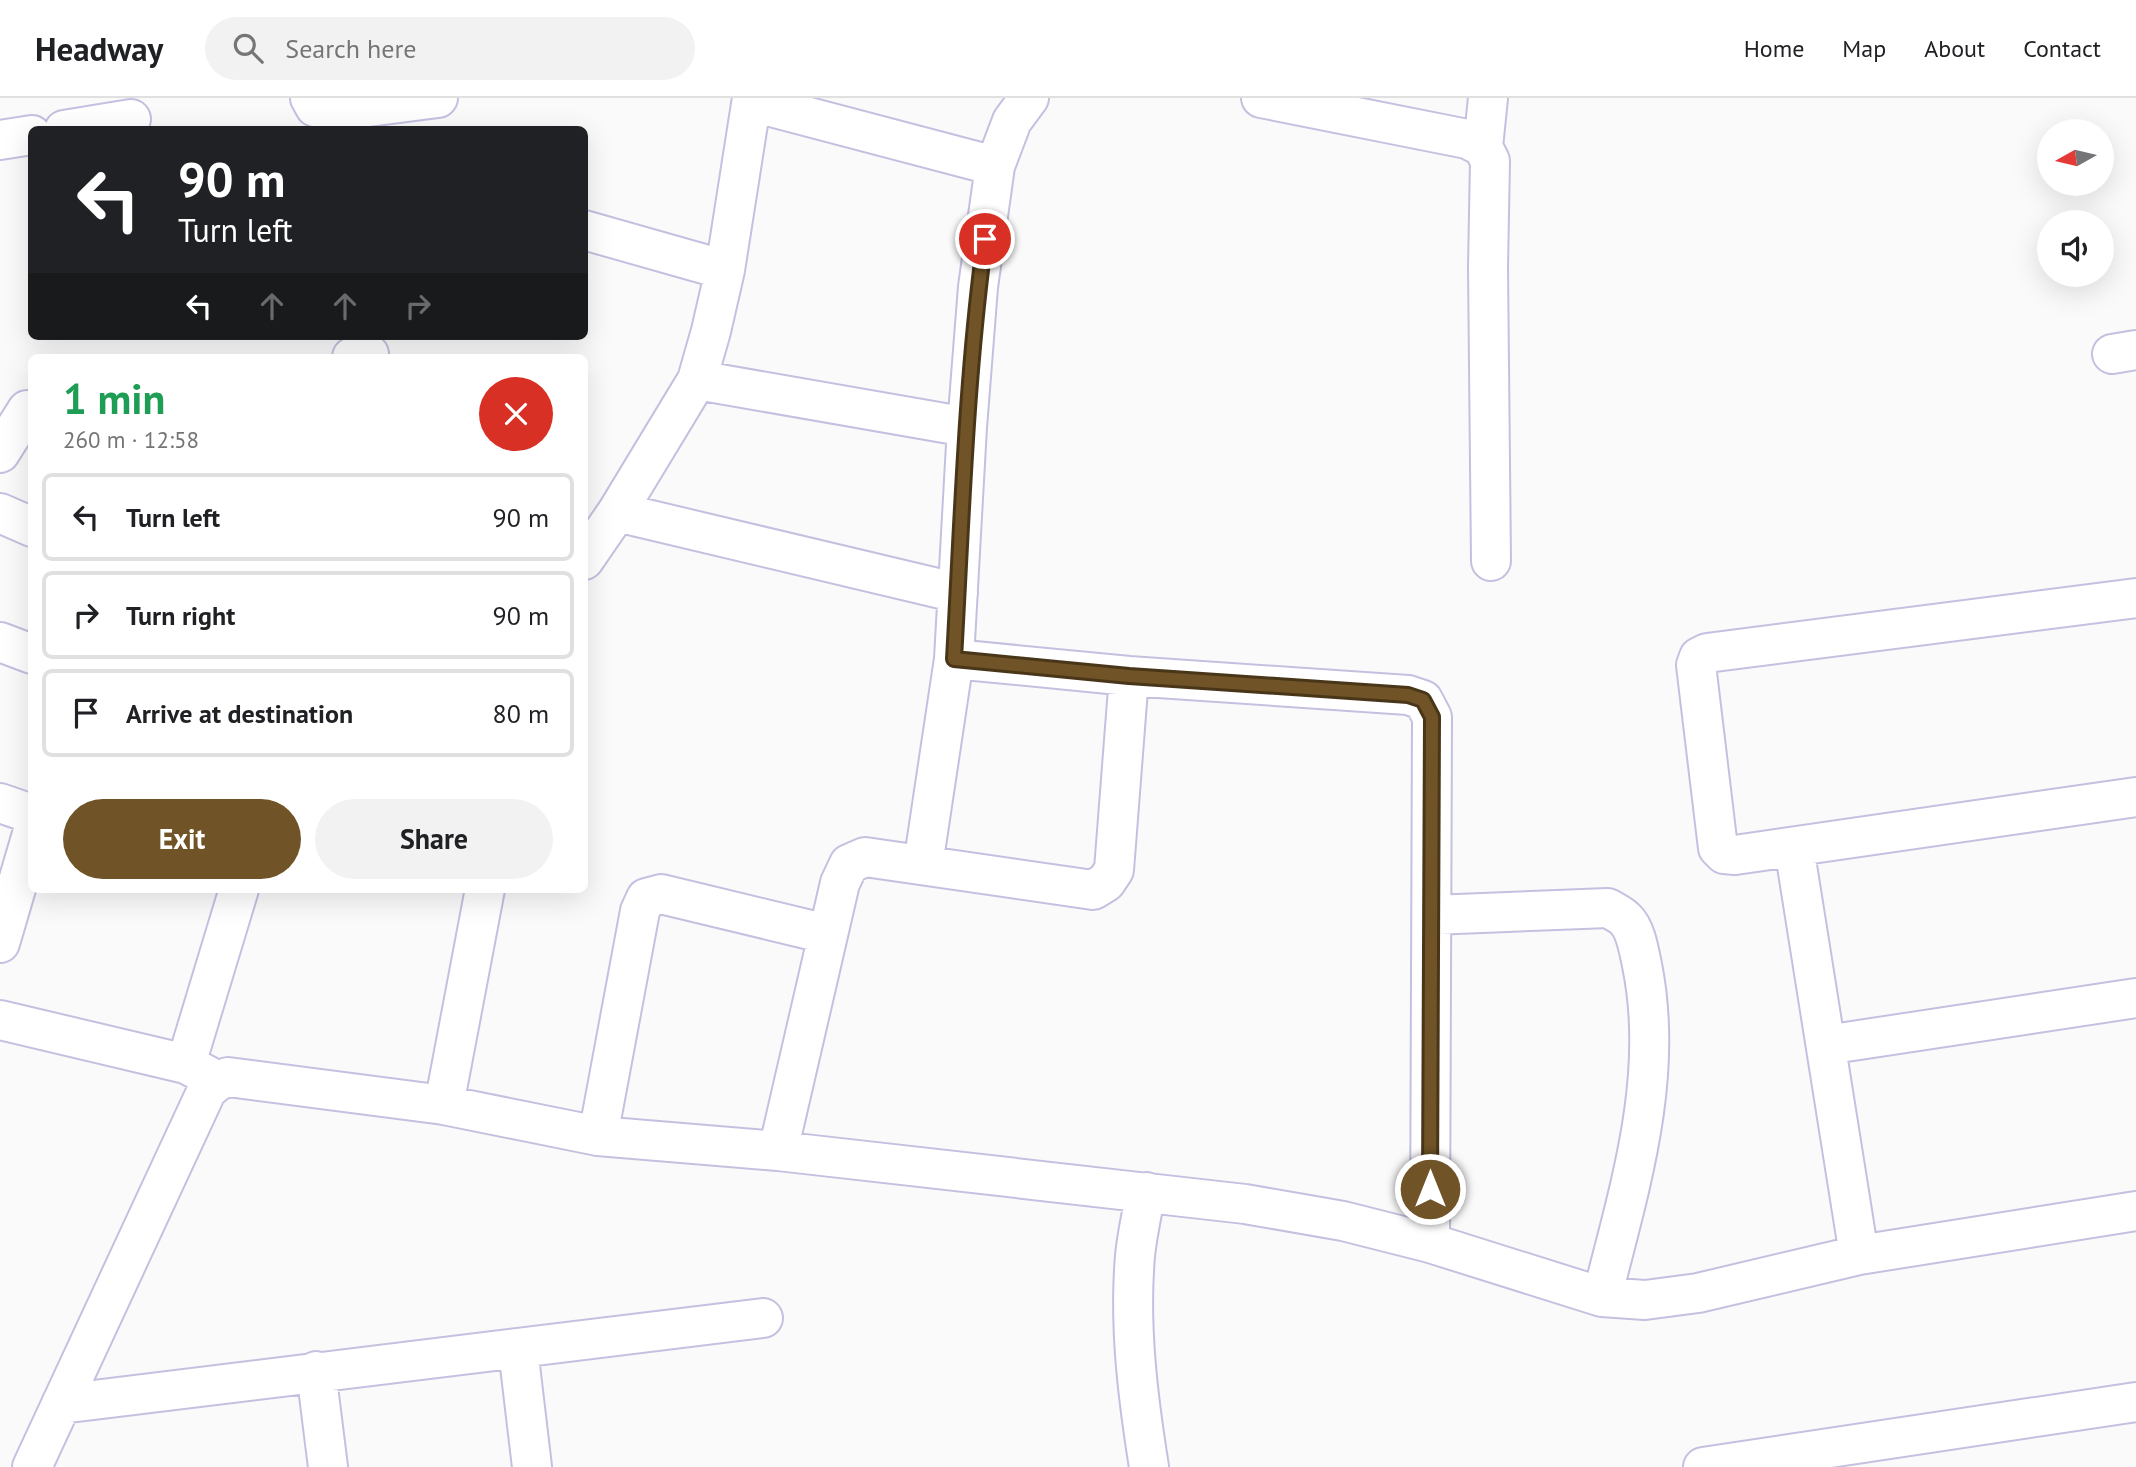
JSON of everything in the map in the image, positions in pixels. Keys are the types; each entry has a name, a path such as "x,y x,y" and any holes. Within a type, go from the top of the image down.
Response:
{"street":[{"path":"310,98 315,107 330,112 438,98"},
{"path":"922,865 954,659 978,287 995,166 1012,121 1029,98"},
{"path":"1261,98 1467,139 1483,147"},
{"path":"1488,98 1483,147 1489,161 1491,561"},
{"path":"588,554 617,512 696,380 725,270 752,100 995,166"},
{"path":"88,126 131,119"},
{"path":"0,140 28,136"},
{"path":"588,231 725,270"},
{"path":"696,380 967,427"},
{"path":"0,453 20,411"},
{"path":"617,512 958,593"},
{"path":"0,513 28,525"},
{"path":"2136,598 1707,653 1699,657 1696,665 1718,848 1724,854 1794,847 2136,797"},
{"path":"0,642 28,652"},
{"path":"954,659 1129,676 1408,695 1423,700 1432,717 1430,1243"},
{"path":"778,1151 827,934 840,883 849,864 865,858 1093,890 1106,882 1114,870 1129,676"},
{"path":"0,803 28,813"},
{"path":"1794,847 1859,1255"},
{"path":"0,943 28,848"},
{"path":"32,1467 207,1090 202,1072 238,893"},
{"path":"444,1105 484,893"},
{"path":"598,1136 640,911 646,898 661,894 827,934"},
{"path":"1432,915 1608,908 1626,920 1635,938 1647,988 1650,1029 1646,1097 1640,1146 1602,1297"},
{"path":"1826,1045 2136,998"},
{"path":"0,1020 202,1072 444,1105 598,1136 778,1151 1245,1204 1343,1221 1430,1243 1602,1297 1645,1300 1698,1293 1859,1255 2136,1211"},
{"path":"1146,1192 1135,1255 1133,1324 1140,1412 1149,1467"},
{"path":"61,1404 763,1318"},
{"path":"518,1349 532,1467"},
{"path":"316,1371 328,1467"},
{"path":"1703,1467 2136,1402"}],"route":[{"path":"985,239 978,287 967,427 954,659 1129,676 1408,695 1423,700 1432,717 1430,1189"}]}
